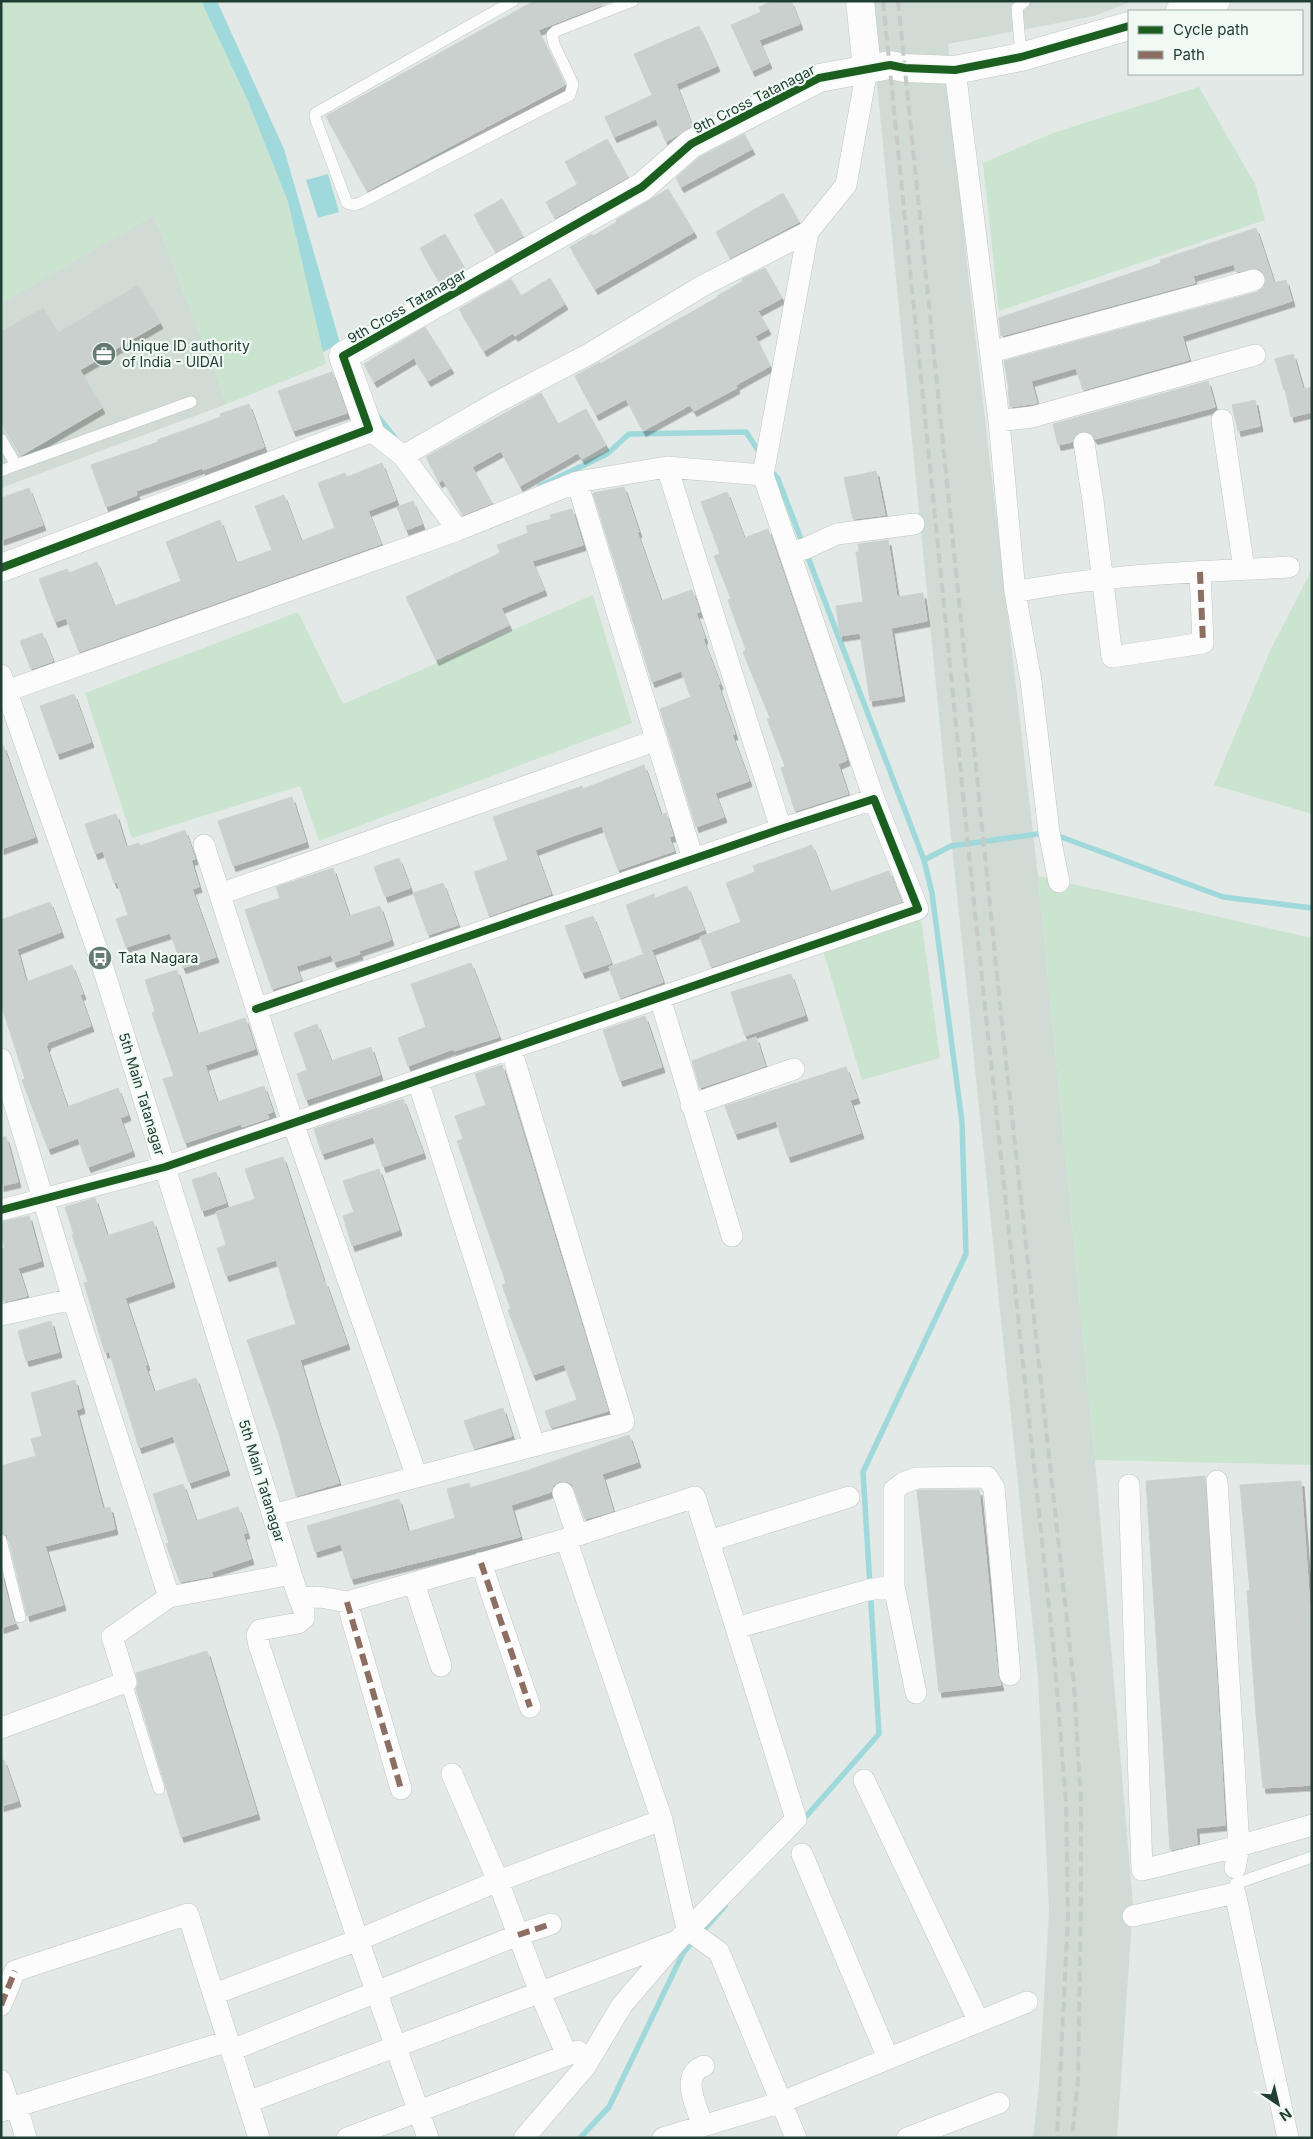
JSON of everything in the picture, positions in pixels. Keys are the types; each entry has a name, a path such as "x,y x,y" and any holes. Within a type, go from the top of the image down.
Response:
{"street":[{"path":"404,456 499,401 589,354 704,285 808,232 846,184 867,70 860,1"},
{"path":"1184,10 1216,1"},
{"path":"867,70 890,65 905,68 955,70 1022,57 1128,26"},
{"name":"9th Cross Tatanagar","path":"369,429 343,356 642,187 691,144 819,78 867,70"},
{"path":"955,70 999,421 1015,592 1031,681 1049,832 1058,882"},
{"path":"1,1210 165,1167 918,909 874,800 790,552 765,466 808,232"},
{"path":"991,352 1254,280"},
{"path":"999,421 1032,417 1255,355"},
{"path":"1222,420 1244,569"},
{"path":"1,568 369,429 404,456 458,530"},
{"path":"1084,443 1103,579 1110,654 1114,657 1203,644 1200,572"},
{"path":"3,686 458,530 577,482 667,467 765,466"},
{"path":"667,467 781,829"},
{"path":"577,482 693,859"},
{"path":"790,552 804,549 837,534 914,524"},
{"path":"1015,592 1052,585 1103,579 1288,567"},
{"name":"5th Main Tatanagar","path":"3,686 100,958 291,1574 304,1610 304,1618 298,1623 260,1630 257,1635 358,1940"},
{"path":"220,894 657,740"},
{"path":"256,1009 781,829 874,800"},
{"path":"204,845 293,1123 417,1477"},
{"path":"660,998 732,1236"},
{"path":"273,1515 624,1422 511,1049"},
{"path":"1,1060 5,1087 45,1200 73,1299 169,1597"},
{"path":"691,1105 794,1069"},
{"path":"418,1081 534,1446"},
{"path":"1,1315 73,1299"},
{"path":"916,1693 879,1588 894,1490 903,1482 917,1478 987,1476 994,1488 1010,1675"},
{"path":"1217,1481 1239,1846 1235,1882 1288,2138"},
{"path":"1129,1484 1142,1870 1239,1846 1312,1825"},
{"path":"562,1493 571,1537 662,1820 690,1936 719,1952 796,2138"},
{"path":"299,1598 320,1597 347,1602 571,1537 695,1497 796,1818 690,1936 622,2005 585,2067 524,2138"},
{"path":"709,1541 849,1497"},
{"path":"481,1563 530,1707"},
{"path":"1,1728 126,1682 112,1637 169,1597 291,1574"},
{"path":"414,1583 442,1666"},
{"path":"736,1628 879,1588"},
{"path":"347,1602 401,1789"},
{"path":"452,1774 498,1881 540,1993 566,2055"},
{"path":"864,1780 979,2022"},
{"path":"214,1994 358,1940 498,1881 662,1820"},
{"path":"802,1854 888,2058"},
{"path":"1133,1916 1235,1882"},
{"path":"1,2005 15,1971 188,1914 259,2138"},
{"path":"9,2109 230,2045 550,1924"},
{"path":"248,2102 690,1936"},
{"path":"358,1940 428,2138"},
{"path":"663,2138 782,2102 1027,2002"},
{"path":"347,2138 600,2042"},
{"path":"702,2126 691,2084 692,2074 696,2069 704,2066"},
{"path":"1,2081 9,2109 26,2138"},
{"path":"907,2138 999,2103"}],"lane":[{"path":"513,1 316,113 314,116 347,203 354,205 360,203 570,94 573,84 554,44 552,35 556,31 633,1"},
{"path":"1022,57 1018,8 1025,1"},
{"path":"1,471 191,402"},
{"path":"1,439 16,465"},
{"path":"1,1540 20,1617"},
{"path":"126,1682 159,1789"},
{"path":"1235,1882 1312,1857"}],"shaded area":[{"path":"873,1 1133,1 1094,16 948,44 967,264 1038,876 1095,1460 1133,1905 1117,2138 1033,2138 1039,2086 1049,1911 1038,1677 950,827 877,84 878,48"},
{"name":"Unique ID authority of India - UIDAI","path":"154,215 227,404 1,488 1,303"}],"green space":[{"path":"1,1 201,1 247,99 288,202 326,364 227,404 154,215 1,303"},
{"path":"1199,87 1255,184 1265,220 999,311 983,163 1053,133"},
{"path":"1312,569 1312,814 1214,785 1270,651"},
{"path":"593,595 632,723 319,841 300,786 132,838 85,693 298,612 343,704"},
{"path":"1038,876 1312,938 1312,1465 1095,1460"},
{"path":"921,918 940,1058 862,1080 823,950"}],"water":[{"path":"201,1 217,1 284,149 340,343 323,352 288,202 247,99"},
{"path":"328,174 339,212 318,218 306,180"}],"building":[{"path":"534,1 612,1 538,30 565,85 367,191 326,116"},
{"path":"773,1 791,1 800,24 759,40 769,63 752,71 731,25 761,12 759,7"},
{"path":"699,26 717,66 676,84 692,126 666,142 656,119 614,137 605,117 652,95 634,54"},
{"path":"744,134 752,149 681,187 676,178 700,157"},
{"path":"607,139 628,177 555,218 546,202 578,184 565,162"},
{"path":"668,189 694,232 595,289 570,247 617,222 616,220"},
{"path":"783,193 799,222 730,258 716,232"},
{"path":"502,199 523,236 496,252 474,215"},
{"path":"1256,228 1274,283 1286,280 1292,301 1182,336 1189,360 1083,390 1076,368 1031,381 1037,403 1010,407 1004,361 1257,292 1263,288 1266,277 1257,268 1236,272 1234,264 1193,276 1195,283 1001,336 999,318 1161,263 1160,260"},
{"path":"445,234 465,269 440,283 420,248"},
{"path":"765,268 782,298 758,311 768,329 755,336 770,366 736,385 737,388 694,411 690,405 643,431 626,399 596,415 575,376 600,362 600,364 718,297 743,281 742,279"},
{"path":"550,278 565,304 515,336 513,333 484,351 459,309 511,279 521,296"},
{"path":"138,285 160,323 80,370 102,408 22,455 1,420 1,332 43,308 58,333"},
{"path":"425,327 451,368 428,381 414,358 374,382 364,364"},
{"path":"1293,354 1303,389 1312,387 1312,412 1291,417 1285,389 1275,359"},
{"path":"332,372 347,413 293,431 278,391"},
{"path":"1208,381 1215,407 1095,439 1089,432 1082,431 1076,434 1072,442 1058,445 1053,424"},
{"path":"541,393 558,424 586,409 606,445 582,459 578,453 520,486 501,451 472,467 492,503 463,515 443,480 439,482 426,457"},
{"path":"1255,400 1260,426 1238,431 1232,405"},
{"path":"249,404 264,447 203,470 202,468 136,491 137,495 106,507 91,465 158,442 157,440 221,417 220,414"},
{"path":"382,463 396,500 368,511 381,544 79,652 66,618 55,622 39,579 67,569 69,573 97,562 114,606 181,581 166,542 220,520 236,563 272,550 255,506 284,495 301,541 335,528 318,483 345,473 347,477"},
{"path":"876,471 885,515 853,519 844,478"},
{"path":"624,487 639,532 637,532 661,601 692,590 700,612 696,613 705,638 703,639 720,684 718,685 735,734 732,735 749,781 715,793 724,817 696,827 660,709 691,697 681,671 652,682 593,493"},
{"path":"29,488 43,525 1,540 1,498"},
{"path":"727,492 744,538 768,529 847,760 838,764 848,794 795,811 781,768 785,766 767,719 770,718 743,652 746,650 728,600 731,599 714,556 720,554 701,502"},
{"path":"413,501 422,524 406,530 397,507"},
{"path":"572,509 583,545 532,561 544,590 501,608 509,625 436,660 406,597 500,553 497,545 528,533 526,526 551,519 550,515"},
{"path":"888,540 897,597 923,593 927,621 891,628 902,696 870,701 860,633 840,636 836,606 863,602 856,552 859,552 858,544"},
{"path":"42,633 53,661 31,669 20,641"},
{"path":"74,694 91,742 57,754 40,706"},
{"path":"1,745 3,745 35,837 1,849"},
{"path":"644,765 661,815 666,813 673,836 669,837 674,851 618,870 602,826 567,838 535,850 551,894 489,916 474,872 508,860 493,817 582,786 583,789"},
{"path":"292,797 306,842 233,866 218,821"},
{"path":"116,814 126,847 139,843 140,846 185,830 195,859 191,860 199,887 192,889 216,957 183,968 170,933 126,947 116,919 128,915 117,882 114,883 103,851 95,854 85,824"},
{"path":"812,845 830,892 889,871 901,902 711,967 700,937 741,922 726,883 755,872 753,866"},
{"path":"399,858 410,888 385,897 374,867"},
{"path":"333,868 349,916 380,906 391,940 359,951 360,954 334,962 331,955 296,966 301,980 272,989 245,910 280,898 276,887"},
{"path":"443,883 458,925 428,935 413,893"},
{"path":"687,886 704,930 643,953 626,905 654,894 655,898"},
{"path":"50,902 61,932 17,949 26,982 72,965 83,994 80,995 91,1026 47,1043 48,1045 46,1046 67,1107 118,1088 128,1115 120,1118 132,1151 88,1167 78,1138 48,1149 22,1080 25,1079 1,1004 1,920"},
{"path":"593,916 611,963 582,973 565,926"},
{"path":"652,951 663,982 620,998 609,967"},
{"path":"471,963 499,1037 454,1051 453,1049 408,1066 398,1038 426,1027 411,984"},
{"path":"177,970 197,1034 245,1018 255,1049 205,1065 217,1102 264,1086 273,1112 267,1114 269,1118 242,1127 241,1124 185,1143 163,1079 174,1076 152,1013 155,1011 145,980"},
{"path":"791,974 805,1015 745,1036 731,992"},
{"path":"645,1016 662,1067 620,1081 603,1030"},
{"path":"317,1024 331,1061 371,1047 380,1075 306,1100 297,1074 307,1070 294,1033"},
{"path":"756,1037 765,1066 700,1088 692,1061"},
{"path":"502,1065 608,1411 551,1428 545,1411 577,1400 564,1364 533,1375 508,1310 511,1309 502,1285 506,1283 457,1141 463,1139 455,1116 486,1105 475,1074"},
{"path":"846,1067 857,1098 850,1100 861,1133 788,1157 776,1121 735,1134 725,1106"},
{"path":"403,1099 423,1153 383,1167 373,1137 322,1154 314,1129"},
{"path":"1,1137 6,1137 18,1182 1,1186"},
{"path":"283,1157 324,1282 347,1344 300,1360 339,1483 296,1496 279,1434 247,1340 296,1324 287,1294 276,1260 226,1276 217,1248 226,1245 216,1212 255,1199 245,1169"},
{"path":"379,1169 399,1230 352,1246 343,1216 354,1212 343,1181"},
{"path":"216,1172 226,1203 202,1211 192,1180"},
{"path":"95,1198 107,1236 153,1221 172,1282 125,1298 154,1392 196,1378 227,1470 189,1483 173,1436 139,1448 109,1351 105,1353 84,1283 88,1282 72,1235 74,1235 65,1207"},
{"path":"29,1216 41,1261 18,1268 27,1296 4,1302 1,1294 1,1249 5,1248 1,1234 1,1222"},
{"path":"51,1321 59,1352 26,1361 18,1331"},
{"path":"75,1380 82,1408 76,1410 103,1509 110,1507 115,1529 45,1546 63,1605 27,1616 8,1538 6,1534 1,1533 1,1466 36,1456 31,1439 42,1436 31,1393"},
{"path":"503,1408 512,1436 474,1449 464,1421"},
{"path":"629,1435 638,1462 602,1474 613,1511 585,1519 572,1484 560,1481 553,1485 551,1492 511,1505 520,1537 351,1579 341,1544 315,1552 307,1526 399,1499 408,1532 455,1518 447,1489 469,1483 470,1488 520,1473"},
{"path":"1205,1476 1225,1825 1196,1828 1197,1844 1170,1850 1146,1481"},
{"path":"1301,1481 1312,1637 1312,1785 1263,1788 1247,1591 1250,1591 1240,1485"},
{"path":"183,1484 196,1521 238,1507 247,1533 243,1534 251,1559 211,1572 213,1576 180,1582 166,1544 169,1543 153,1494"},
{"path":"979,1490 998,1676 1001,1685 939,1692 917,1491"},
{"path":"1,1572 13,1619 16,1623 1,1628"},
{"path":"207,1651 257,1814 181,1837 136,1689 138,1684 136,1673"},
{"path":"1,1760 4,1760 18,1801 1,1806"}],"waterway":[{"path":"376,414 395,438"},
{"path":"540,486 607,454 629,434 746,432 761,455"},
{"path":"770,469 778,479 924,860 932,893 962,1122 966,1254 863,1472 879,1734 802,1821"},
{"path":"924,860 951,846 1044,833"},
{"path":"1056,835 1223,897 1312,908"},
{"path":"580,2138 609,2107 683,1953 725,1906"}],"railway":[{"path":"883,1 975,913 1054,1654 1066,1802 1068,1917 1057,2138"},
{"path":"898,1 1004,1043 1074,1685 1081,1801 1081,1896 1078,2079 1072,2138"}],"marked path":[{"path":"1200,572 1203,643"},
{"path":"481,1563 530,1707"},
{"path":"347,1602 401,1789"},
{"path":"518,1935 551,1924"},
{"path":"1,2005 15,1971"}],"cycle path":[{"path":"1,568 369,429 343,356 642,187 691,144 819,78 890,65 905,68 955,70 1021,57 1128,26"},
{"path":"1,1210 165,1167 918,909 874,799 781,829 256,1009"}],"place":[{"name":"Unique ID authority of India - UIDAI","path":"104,354"},
{"name":"Tata Nagara","path":"100,958"}]}
